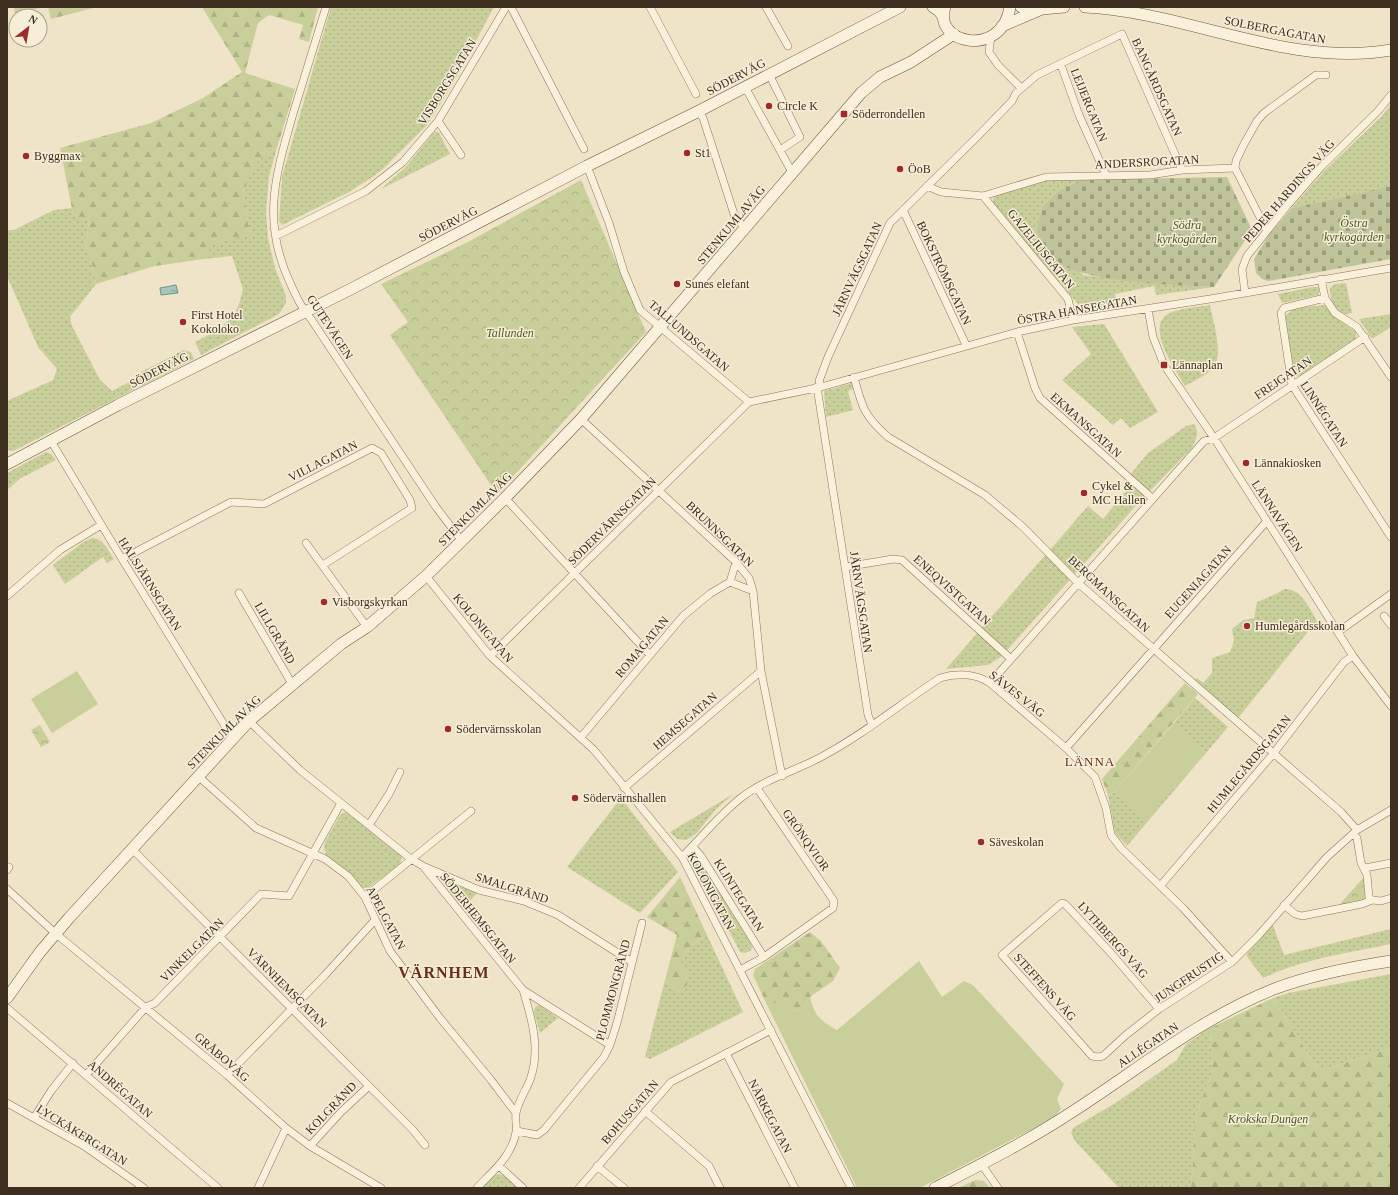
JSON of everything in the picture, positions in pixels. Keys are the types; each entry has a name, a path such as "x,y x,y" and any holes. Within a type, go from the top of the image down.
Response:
{"street":[{"name":"GUTEVÄGEN","path":"326,7 277,170 273,210 278,250 285,271 304,311 311,319 432,502 461,540"},
{"name":"VISBORGSGATAN","path":"276,236 366,191 403,162 438,121 506,7"},
{"path":"511,7 584,149"},
{"path":"650,7 696,94"},
{"path":"766,7 788,46"},
{"name":"SÖDERVÄG","path":"7,464 900,7"},
{"path":"933,7 944,13 948,27 954,34 973,42 981,41 992,36 1002,26 1042,9"},
{"path":"1002,26 1010,7"},
{"path":"1021,7 1042,9 1064,7"},
{"name":"SOLBERGAGATAN","path":"1085,7 1141,14 1318,53 1350,55 1391,50"},
{"name":"STENKUMLAVÄG","path":"7,998 56,933 249,721 341,644 367,627 426,576 505,498 580,419 746,229 861,93 880,77 911,62 954,34"},
{"name":"JÄRNVÄGSGATAN","path":"872,725 868,715 845,567 819,381 828,357 886,230 903,210 977,137 1021,88 1037,75 1061,65 1122,34"},
{"name":"BANGÅRDSGATAN","path":"1122,34 1182,170"},
{"path":"992,36 989,52 998,65 1021,88"},
{"name":"LEIJERGATAN","path":"1061,65 1079,115 1106,175"},
{"path":"769,74 800,136 780,150"},
{"path":"1267,231 1235,168 1236,161 1256,121 1264,113 1316,76 1326,75"},
{"path":"745,87 793,174"},
{"name":"PEDER HARDINGS VÄG","path":"1245,293 1243,264 1267,231 1321,167 1378,112 1391,95"},
{"path":"699,111 703,118 735,217 746,229"},
{"path":"438,121 461,156"},
{"name":"TALLUNDSGATAN","path":"587,166 609,223 624,272 640,310 749,402"},
{"name":"ANDERSROGATAN","path":"926,186 941,192 983,196 1046,177 1150,175 1182,170 1235,168"},
{"name":"GAZELIUSGATAN","path":"983,196 1068,299 1073,320"},
{"name":"BOKSTRÖMSGATAN","path":"903,210 966,346"},
{"name":"ÖSTRA HANSEGATAN","path":"749,402 819,387 1017,332 1073,320 1245,293 1321,278 1391,268"},
{"path":"1321,278 1325,298 1335,313 1342,319 1353,323 1391,377"},
{"name":"LINNÉGATAN","path":"1325,298 1284,308 1281,313 1292,385 1391,537"},
{"name":"LÄNNAVÄGEN","path":"1148,309 1153,336 1164,365 1268,521 1353,656 1391,706"},
{"name":"EKMANSGATAN","path":"1017,332 1035,388 1040,398 1152,498"},
{"name":"FREJGATAN","path":"990,683 1204,441 1214,438 1365,338"},
{"name":"BERGMANSGATAN","path":"854,377 864,411 878,428 888,437 985,495 1024,527 1078,583 1153,650 1341,812 1355,832"},
{"name":"SÖDERVÄRNSGATAN","path":"490,656 749,402"},
{"name":"BRUNNSGATAN","path":"580,419 736,562 749,578 753,592 761,671 782,776"},
{"name":"HALSJÄRNSGATAN","path":"51,441 225,726 235,736"},
{"name":"VILLAGATAN","path":"122,559 231,502 264,504 372,448 381,453 410,500 412,508 323,564"},
{"path":"505,498 650,655"},
{"name":"EUGENIAGATAN","path":"1066,748 1268,521"},
{"path":"7,596 60,550 101,525"},
{"path":"306,543 323,564 367,627"},
{"name":"ENEQVISTGATAN","path":"845,567 893,559 902,560 1011,659"},
{"path":"736,562 730,582 753,592"},
{"name":"KOLONIGATAN","path":"426,576 490,656 581,737 682,857 851,1188"},
{"name":"ROMAGATAN","path":"581,737 683,616 711,593 730,582"},
{"name":"LILLGRÄND","path":"240,593 292,684"},
{"path":"1338,632 1391,594"},
{"path":"1384,616 1391,625"},
{"name":"HUMLEGÅRDSGATAN","path":"1161,885 1273,754 1344,662 1353,656"},
{"name":"HEMSEGATAN","path":"624,788 761,671"},
{"name":"SÄVES VÄG","path":"682,857 729,808 757,788 820,757 872,725 940,678 949,675 965,675 980,678 990,683 1066,748 1095,777 1106,808 1111,835 1121,848 1161,885 1232,962"},
{"name":"SÖDERHEMSGATAN","path":"249,721 300,770 411,859 423,866 522,990 530,1014 536,1057 531,1078 516,1113 517,1131 511,1150 499,1166 477,1188"},
{"path":"369,824 390,794 400,772"},
{"name":"APELGATAN","path":"198,776 256,828 325,859 348,876 365,897 390,951 440,1018 516,1113"},
{"name":"GRÖNQVIOR","path":"757,788 834,901 835,905 764,957"},
{"path":"312,854 341,803"},
{"name":"JUNGFRUSTIG","path":"1098,1057 1103,1056 1126,1034 1159,1009 1232,962 1258,936 1284,904 1327,857 1355,832 1391,810"},
{"path":"365,897 470,811"},
{"path":"1355,832 1361,863 1365,868 1369,897 1372,900"},
{"name":"KLINTEGATAN","path":"692,847 701,856 764,957"},
{"name":"VÄRNHEMSGATAN","path":"132,849 413,1130 425,1145"},
{"name":"VINKELGATAN","path":"87,1074 146,1007 155,1003 262,894 289,896 312,854"},
{"path":"1365,868 1391,863"},
{"name":"SMALGRÄND","path":"423,866 479,890 524,901 558,915 632,962"},
{"name":"GRÅBOVÄG","path":"7,889 56,933 227,1075 286,1128 310,1146 381,1188"},
{"path":"1284,904 1295,914 1302,916 1362,904 1372,900 1381,901 1391,898"},
{"name":"STEFFENS VÄG","path":"1065,904 1062,903 1002,955 1092,1056 1098,1057"},
{"name":"LYTHBERGS VÄG","path":"1065,904 1110,952 1159,1009"},
{"path":"227,1075 292,1009 375,920"},
{"name":"PLOMMONGRÄND","path":"517,1131 528,1135 537,1135 544,1130 604,1057 610,1045 642,923"},
{"path":"740,970 764,957"},
{"name":"ALLÉGATAN","path":"935,1188 982,1165 1073,1112 1188,1034 1230,1010 1274,989 1306,979 1391,961"},
{"path":"522,990 610,1045"},
{"name":"ANDRÉGATAN","path":"7,1008 87,1074 218,1188"},
{"name":"BOHUSGATAN","path":"579,1188 671,1082 771,1030"},
{"name":"NÄRKEGATAN","path":"726,1053 795,1188"},
{"path":"34,1118 51,1091 73,1063"},
{"name":"KOLGRÄND","path":"310,1146 341,1112 369,1086"},
{"name":"LYCKÅKERGATAN","path":"7,1103 84,1146 144,1188"},
{"path":"645,1112 709,1166 720,1188"},
{"path":"258,1188 286,1128"},
{"path":"982,1165 998,1188"},
{"path":"499,1166 522,1188"},
{"path":"598,1166 624,1188"}],"green space":[{"path":"14,7 44,7 40,8"},
{"path":"48,7 97,7 51,19"},
{"path":"202,7 318,7 309,42 299,39 303,25 269,15 258,23 245,73 295,89 277,148 261,158 248,178 245,205 251,234 212,244 204,259 155,266 96,284 91,261 85,247 89,222 73,214 60,148 151,123 203,98 242,72"},
{"path":"331,7 494,7 451,87 427,125 383,169 371,178 349,192 282,225 279,221 282,177"},
{"path":"1391,104 1391,186 1292,208 1325,170 1382,116"},
{"path":"435,131 439,133 450,154 381,189 406,167"},
{"path":"277,148 269,176 266,212 268,238 275,268 286,296 286,303 279,314 201,355 195,342 218,330 235,314 243,289 232,256 204,259 212,244 251,234 245,205 248,178 261,158"},
{"name":"Södra kyrkogården","path":"1227,177 1252,230 1214,287 1131,282 1087,274 1069,268 1057,261 1048,250 1036,230 1042,207 1058,191 1081,180"},
{"name":"Tallunden","path":"581,180 646,332 497,494 390,335 408,322 381,284 466,243"},
{"path":"1046,180 1081,180 1058,191 1042,207 1036,230 1083,275 1161,284 1214,287 1156,295 1154,286 1115,294 1118,306 1088,312 1084,311 993,204 993,199 996,195"},
{"name":"Östra kyrkogården","path":"1391,186 1391,259 1268,281 1262,279 1256,273 1254,259 1269,235 1292,208"},
{"path":"72,208 73,214 89,221 85,247 91,260 96,284 70,317 72,326 100,380 112,391 131,381 135,389 13,451 7,450 7,403 9,400 53,380 57,369 38,347 7,276 7,230 14,230 54,210"},
{"path":"1346,283 1352,313 1347,314 1338,311 1333,303 1330,293 1330,288 1335,284"},
{"path":"1318,287 1320,289 1318,295 1282,303 1278,294"},
{"path":"1210,305 1217,338 1218,356 1216,363 1206,374 1185,386 1164,348 1160,327 1163,319 1174,311"},
{"path":"1325,305 1331,314 1356,332 1356,341 1303,375 1296,376 1293,373 1286,315 1295,308"},
{"path":"1391,314 1391,327 1372,339 1359,319"},
{"path":"1104,324 1158,412 1130,428 1121,418 1113,425 1062,380 1091,354 1072,327"},
{"path":"184,350 191,352 194,359 142,386 139,379 141,372"},
{"path":"852,383 853,389 848,391 853,410 826,417 824,391"},
{"path":"1194,424 1197,430 1197,436 1192,448 1141,500 1001,657 988,665 946,669 1088,506 1103,519 1136,479 1130,475 1147,454 1186,426"},
{"path":"46,452 51,454 56,460 21,478 7,490 7,473"},
{"path":"92,538 102,542 114,559 107,563 103,557 65,584 53,565 82,543"},
{"path":"1284,589 1296,592 1301,596 1319,624 1310,629 1238,718 1195,680 1197,678 1203,683 1212,673 1212,658 1230,652 1234,641 1232,629 1243,620 1254,618 1257,602"},
{"path":"77,671 98,704 52,733 31,699"},
{"path":"1185,683 1198,694 1114,792 1108,795 1102,779"},
{"path":"1195,698 1228,727 1127,846 1115,833 1108,795 1114,792 1146,819 1205,751 1174,723"},
{"path":"1174,723 1205,751 1146,820 1114,792"},
{"path":"40,725 50,742 41,747 31,730"},
{"path":"735,793 716,809 696,834 686,840 677,839 670,832"},
{"path":"621,798 678,872 640,913 567,867"},
{"path":"345,812 350,814 402,857 400,864 368,888 361,888 351,874 326,855 324,848 325,842 340,815"},
{"path":"696,858 700,858 753,947 750,951 745,953 740,952 695,865"},
{"path":"680,877 707,935 690,946 681,962 688,972 687,985 679,992 665,980 677,935 647,917"},
{"path":"1364,877 1365,898 1361,902 1339,905"},
{"path":"448,882 477,893 463,909 444,886"},
{"path":"1272,923 1284,955 1391,929 1391,944 1310,961 1278,971 1263,978 1246,955"},
{"path":"810,932 821,941 840,968 833,981 810,997 803,1008 794,1011 776,1003 768,1007 753,975 755,969"},
{"path":"707,935 743,1012 650,1059 645,1057 665,980 679,992 688,972 681,962 690,946"},
{"path":"919,961 942,997 964,981 973,985 1064,1084 1057,1099 1061,1109 1055,1117 920,1188 857,1188 768,1007 776,1003 794,1011 803,1008 810,997 816,1014 837,1030"},
{"path":"1391,974 1391,1048 1319,1071 1273,998 1288,993"},
{"name":"Krokska Dungen","path":"1273,998 1319,1071 1391,1048 1391,1188 1191,1188 1196,1115 1212,1072 1210,1028"},
{"path":"539,1005 558,1018 540,1033 534,1012 535,1007"},
{"path":"1210,1028 1212,1072 1196,1115 1191,1188 1119,1188 1075,1141 1071,1133 1073,1128 1117,1102 1177,1060 1186,1044"},
{"path":"499,1174 504,1176 517,1188 482,1188 494,1175"},
{"path":"975,1180 984,1181 990,1188 958,1188"}],"water":[{"path":"176,285 178,293 161,295 160,288"}],"place":[{"name":"Circle K","path":"769,106"},
{"name":"Söderrondellen","path":"844,114"},
{"name":"St1","path":"687,153"},
{"name":"Byggmax","path":"26,156"},
{"name":"ÖoB","path":"900,169"},
{"name":"Sunes elefant","path":"677,284"},
{"name":"First Hotel Kokoloko","path":"183,322"},
{"name":"Lännaplan","path":"1164,365"},
{"name":"Lännakiosken","path":"1246,463"},
{"name":"Cykel & MC Hallen","path":"1084,493"},
{"name":"Visborgskyrkan","path":"324,602"},
{"name":"Humlegårdsskolan","path":"1247,626"},
{"name":"Södervärnsskolan","path":"448,729"},
{"name":"Södervärnshallen","path":"575,798"},
{"name":"Säveskolan","path":"981,842"}],"district":[{"name":"LÄNNA","path":"1090,761"},
{"name":"VÄRNHEM","path":"444,972"}]}
